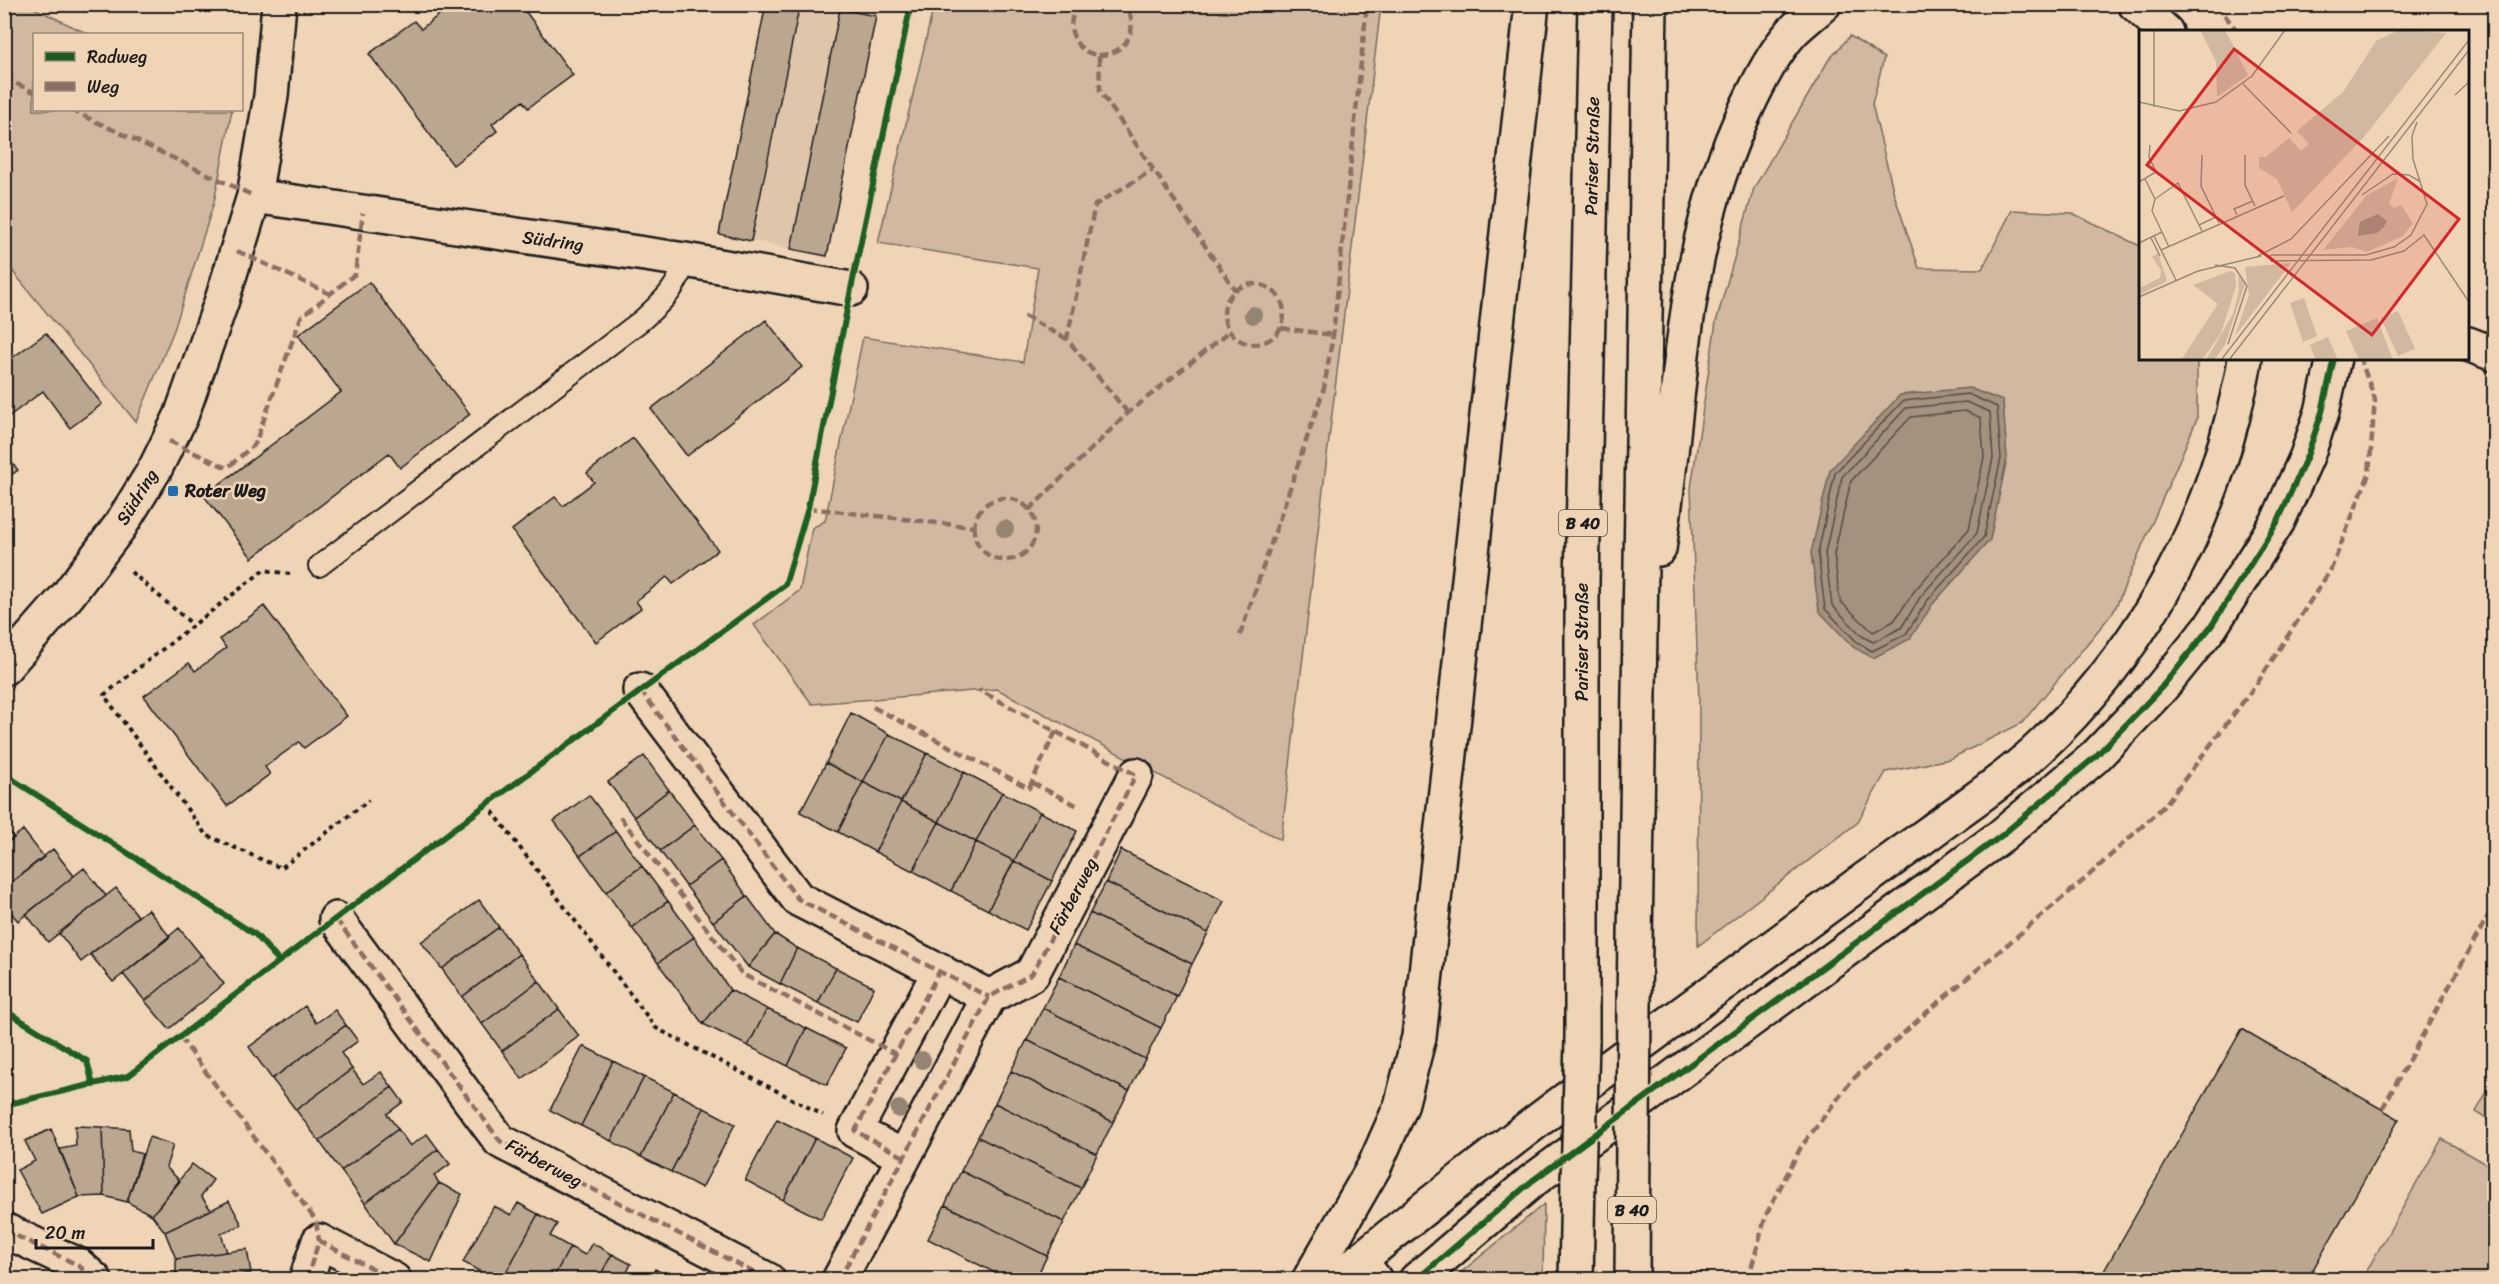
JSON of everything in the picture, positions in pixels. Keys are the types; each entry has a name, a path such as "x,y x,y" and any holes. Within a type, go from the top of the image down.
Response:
{"main road":[{"name":"Südring","path":"4,668 68,596 102,550 155,469 181,416 222,300 254,196 271,96 279,4"},
{"path":"1309,1280 1374,1167 1401,1106 1419,1037 1532,4"},
{"name":"Pariser Straße","path":"1576,1280 1582,1041 1582,570 1595,4"},
{"name":"B 40","path":"1632,1280 1634,1003 1650,4"},
{"path":"1640,674 1665,511 1684,327 1699,249 1718,175 1760,79 1792,32 1824,4"},
{"path":"2135,4 2164,30"},
{"name":"Südring","path":"254,196 685,260 851,290"},
{"path":"2469,344 2494,354"},
{"path":"1357,1273 1525,1130 1960,810 2044,743 2074,713 2121,656 2153,608 2187,548 2209,497 2227,438 2245,360"},
{"path":"1416,1280 1532,1181 2001,836 2095,757 2161,688 2212,625 2278,521 2307,456 2322,412 2334,360"},
{"path":"640,690 798,899 989,997 839,1280"},
{"name":"Färberweg","path":"989,997 1032,974 1136,775"},
{"name":"Färberweg","path":"336,919 500,1141 768,1280"},
{"path":"904,1157 855,1131 940,970"},
{"path":"4,1230 78,1265 94,1280"},
{"path":"306,1280 319,1241 394,1280"}],"lane":[{"path":"320,566 642,320 668,297 680,279 685,260"}],"path":[{"path":"102,550 156,591 192,624"},
{"path":"320,566 306,577 264,570 104,695 206,835 281,868 369,800"},
{"path":"487,804 656,1028 855,1131"}],"shaded area":[{"path":"4,5 28,5 86,33 33,33 33,111 232,111 214,202 174,330 136,422 5,262"},
{"path":"766,5 819,5 876,16 827,256 719,234"},
{"path":"934,5 1381,5 1281,840 997,689 812,704 754,625 800,590 812,528 825,521 863,337 1023,362 1038,268 878,243"},
{"path":"1850,36 1884,58 1872,104 1894,194 1919,268 1982,269 2012,210 2072,213 2139,246 2139,360 2197,360 2197,419 2114,611 2022,723 1950,759 1886,772 1857,823 1698,946 1699,701 1691,488 1716,322 1754,188 1828,61"},
{"path":"2494,1079 2494,1123 2476,1112"},
{"path":"2442,1139 2494,1169 2494,1279 2362,1279"},
{"path":"1544,1204 1543,1279 1453,1279"}],"water":[{"path":"1969,388 2003,401 2007,458 1990,540 1932,605 1910,639 1873,658 1853,647 1819,611 1811,553 1830,470 1900,395"}],"building":[{"path":"449,4 520,4 573,75 528,108 523,101 492,124 497,131 453,165 369,54 414,21 421,29 450,6"},
{"path":"766,4 800,4 751,241 719,234"},
{"path":"840,9 876,16 827,256 791,249"},
{"path":"369,282 470,414 400,468 389,453 252,558 204,496 341,392 298,335"},
{"path":"766,320 802,367 687,456 651,409"},
{"path":"46,333 102,404 70,428 43,391 4,420 4,364"},
{"path":"633,438 718,550 673,584 667,577 636,601 641,608 596,642 512,530 555,497 563,506 594,482 587,473"},
{"path":"4,453 18,470 4,480"},
{"path":"264,606 347,716 304,748 299,742 265,767 270,774 227,806 144,696 189,663 195,671 226,648 220,639"},
{"path":"851,713 889,734 863,782 826,763"},
{"path":"889,734 927,753 901,802 863,782"},
{"path":"927,753 964,772 939,822 901,802"},
{"path":"644,756 669,790 634,817 608,782"},
{"path":"826,763 863,782 838,832 800,812"},
{"path":"964,772 1002,792 976,842 939,822"},
{"path":"863,782 901,802 875,852 838,832"},
{"path":"669,790 695,825 660,851 634,817"},
{"path":"1002,792 1040,812 1014,861 976,842"},
{"path":"589,795 616,831 580,856 554,821"},
{"path":"901,802 939,822 913,871 875,852"},
{"path":"1040,812 1077,831 1052,881 1014,861"},
{"path":"939,822 976,842 951,891 913,871"},
{"path":"695,825 721,860 686,886 660,851"},
{"path":"4,826 14,838 4,845"},
{"path":"23,830 44,857 4,888 4,845"},
{"path":"616,831 642,866 606,892 580,856"},
{"path":"976,842 1014,861 988,910 951,891"},
{"path":"53,849 74,876 18,921 4,904 4,888"},
{"path":"1121,850 1224,901 1208,933 1106,882"},
{"path":"721,860 747,896 713,922 686,886"},
{"path":"1014,861 1052,881 1026,930 988,910"},
{"path":"642,866 668,901 632,928 606,892"},
{"path":"84,868 106,896 48,942 26,914"},
{"path":"1106,882 1208,933 1192,964 1090,913"},
{"path":"116,888 138,916 81,962 59,933"},
{"path":"747,896 775,934 748,967 713,922"},
{"path":"479,900 499,927 442,969 421,942"},
{"path":"668,901 694,937 658,963 632,928"},
{"path":"148,909 170,937 113,982 90,954"},
{"path":"1090,913 1192,964 1177,996 1074,945"},
{"path":"499,927 519,954 462,997 442,969"},
{"path":"179,928 201,955 145,1001 123,974"},
{"path":"775,934 797,948 780,984 748,967"},
{"path":"694,937 730,990 703,1024 658,963"},
{"path":"1074,945 1177,996 1161,1028 1059,977"},
{"path":"797,948 836,968 818,1003 780,984"},
{"path":"519,954 539,981 482,1024 462,997"},
{"path":"201,955 224,984 169,1029 145,1001"},
{"path":"836,968 874,987 857,1022 818,1003"},
{"path":"1059,977 1161,1028 1145,1059 1043,1008"},
{"path":"539,981 559,1009 502,1051 482,1024"},
{"path":"730,990 767,1009 748,1046 703,1024"},
{"path":"305,1006 316,1023 335,1010 346,1025 272,1079 249,1047"},
{"path":"1043,1008 1145,1059 1129,1091 1027,1040"},
{"path":"559,1009 579,1036 522,1079 502,1051"},
{"path":"767,1009 806,1028 788,1066 748,1046"},
{"path":"346,1025 358,1041 341,1053 352,1069 296,1110 272,1079"},
{"path":"806,1028 846,1048 827,1085 788,1066"},
{"path":"2242,1029 2399,1119 2307,1280 2102,1280 2100,1278"},
{"path":"1027,1040 1129,1091 1113,1122 1011,1071"},
{"path":"583,1046 613,1061 581,1126 550,1110"},
{"path":"613,1061 644,1077 611,1141 581,1126"},
{"path":"352,1069 363,1084 381,1072 392,1087 319,1141 296,1110"},
{"path":"1011,1071 1113,1122 1097,1154 995,1103"},
{"path":"644,1077 674,1092 641,1157 611,1141"},
{"path":"392,1087 403,1102 387,1114 398,1129 341,1171 319,1141"},
{"path":"674,1092 704,1108 671,1172 641,1157"},
{"path":"995,1103 1097,1154 1081,1188 978,1137"},
{"path":"704,1108 735,1124 702,1188 671,1172"},
{"path":"777,1119 815,1138 783,1200 745,1180"},
{"path":"75,1126 102,1127 104,1196 79,1197 60,1149 76,1146"},
{"path":"102,1127 129,1129 131,1151 142,1154 127,1202 104,1196"},
{"path":"51,1129 79,1197 42,1214 17,1170 35,1161 25,1141"},
{"path":"398,1129 410,1146 427,1134 438,1149 365,1203 341,1171"},
{"path":"149,1137 173,1145 166,1167 180,1181 152,1215 127,1202"},
{"path":"978,1137 1081,1188 1064,1222 961,1171"},
{"path":"815,1138 853,1158 821,1219 783,1200"},
{"path":"438,1149 450,1164 434,1176 439,1183 394,1244 365,1203"},
{"path":"192,1164 213,1180 201,1196 211,1210 165,1232 152,1215"},
{"path":"961,1171 1064,1222 1047,1256 945,1205"},
{"path":"439,1183 462,1194 431,1262 394,1244"},
{"path":"229,1201 242,1225 221,1234 227,1252 176,1259 165,1232"},
{"path":"518,1203 538,1214 502,1280 495,1280 463,1262 494,1206 511,1215"},
{"path":"945,1205 1047,1256 1035,1280 1009,1280 928,1239"},
{"path":"538,1214 557,1224 550,1236 570,1247 552,1280 502,1280"},
{"path":"592,1243 612,1254 598,1280 552,1280 570,1247 585,1255"},
{"path":"247,1249 251,1273 228,1277 228,1280 176,1280 176,1259"},
{"path":"612,1254 631,1264 625,1276 631,1280 598,1280"},
{"path":"655,1269 675,1280 649,1280"}],"marked path":[{"path":"1079,4 1072,19 1073,35 1081,47 1091,54 1103,55 1115,51 1124,44 1130,33 1131,20 1125,4"},
{"path":"1240,635 1324,388 1333,335 1367,4"},
{"path":"2216,4 2236,30"},
{"path":"1099,56 1100,91 1235,290"},
{"path":"4,78 33,92"},
{"path":"73,111 254,196"},
{"path":"1128,413 1067,339 1095,205 1153,170"},
{"path":"169,441 227,468 255,444 301,317 355,274 363,213"},
{"path":"237,251 330,294"},
{"path":"1248,284 1260,284 1271,289 1279,297 1284,314 1282,326 1271,339 1260,344 1248,344 1237,339 1229,331 1224,320 1224,308 1229,297 1237,289 1248,284"},
{"path":"1024,316 1067,339"},
{"path":"1281,328 1333,335"},
{"path":"1029,510 1128,413 1229,332"},
{"path":"1748,1280 1766,1215 1801,1147 1852,1080 1927,1012 2085,879 2165,805 2258,682 2331,569 2369,474 2375,399 2361,360"},
{"path":"999,498 1011,498 1027,507 1034,517 1036,529 1034,541 1027,551 1011,560 999,560 988,555 979,546 974,535 974,523 979,512 988,503 999,498"},
{"path":"808,508 973,527"},
{"path":"640,690 798,899 989,997"},
{"path":"839,1280 989,997 1032,974 1136,775 979,690"},
{"path":"873,707 1029,788 1056,731"},
{"path":"1032,783 1080,807"},
{"path":"620,817 742,974 896,1054"},
{"path":"2382,1109 2494,905"},
{"path":"336,919 500,1141 768,1280"},
{"path":"904,1157 855,1131 940,970"},
{"path":"180,1037 316,1221 319,1241"},
{"path":"4,1230 78,1265 95,1280"},
{"path":"306,1280 319,1241 394,1280"}],"cycle path":[{"path":"4,1105 128,1076 487,804 785,585 808,508 911,4"},
{"path":"1416,1280 1532,1181 2001,836 2095,757 2161,688 2212,625 2278,521 2307,456 2322,412 2334,360"},
{"path":"4,774 256,935 279,961"},
{"path":"4,1010 87,1061 93,1085"}],"place":[{"name":"Roter Weg","path":"173,491"}]}
